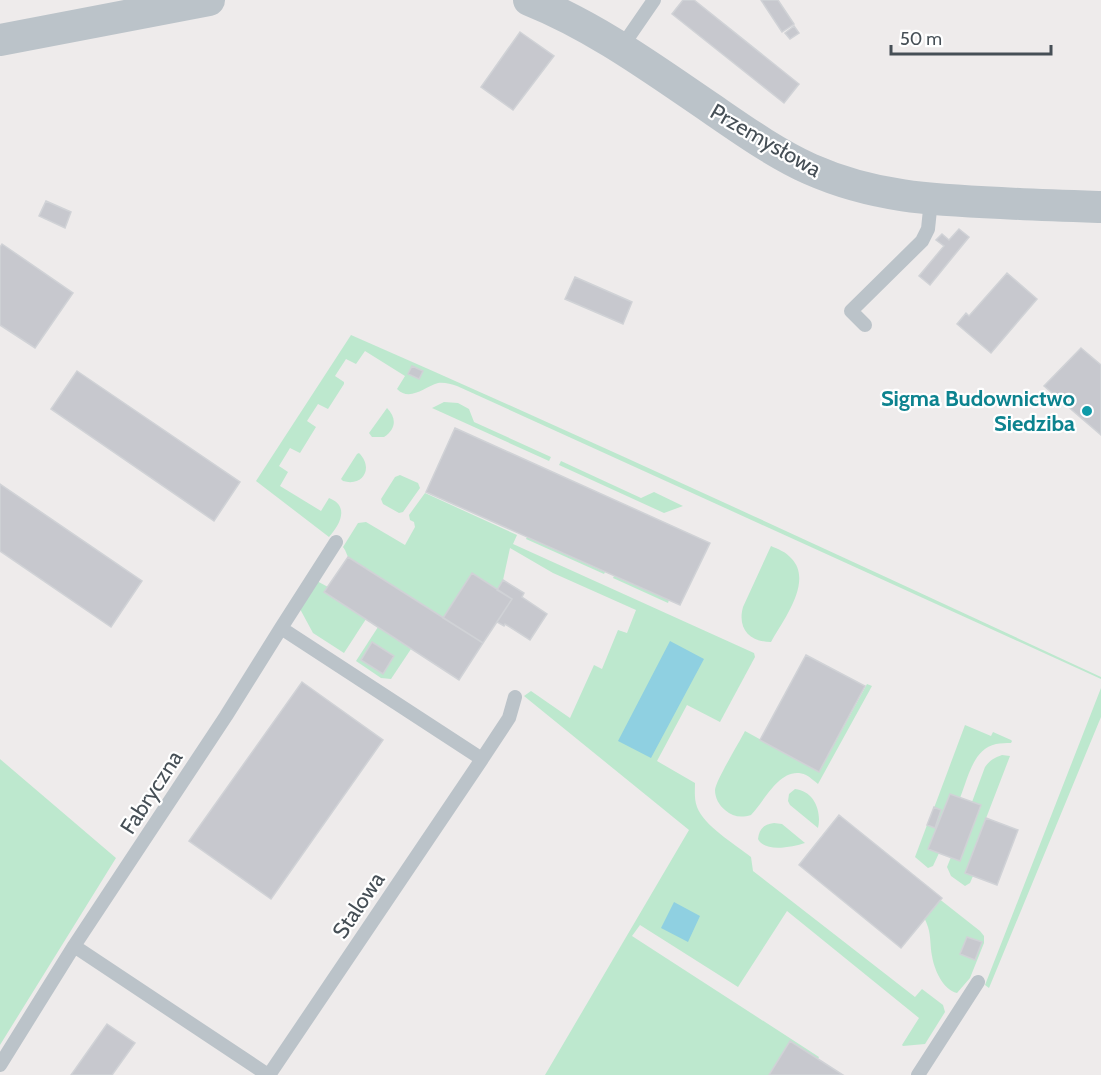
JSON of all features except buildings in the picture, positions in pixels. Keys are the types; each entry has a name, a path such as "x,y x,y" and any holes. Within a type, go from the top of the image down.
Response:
{"street":[{"path":"0,40 209,0"},
{"name":"Przemysłowa","path":"529,0 574,20 621,48 749,134 800,164 834,179 896,195 932,200 1101,207"}],"lane":[{"path":"621,48 654,0"},
{"path":"865,325 851,311 922,241 928,229 932,200"},
{"name":"Fabryczna","path":"0,1065 74,946 226,716 336,542"},
{"path":"280,628 482,759"},
{"name":"Stalowa","path":"74,946 269,1075 509,718 515,697"},
{"path":"918,1075 978,982"}],"green space":[{"path":"351,335 727,504 1101,677 1101,679 457,386 438,383 412,394 402,393 397,389 405,376 365,351 356,364 346,359 335,376 344,384 328,409 318,404 307,421 316,427 300,453 290,448 279,466 288,472 280,486 321,511 329,498 339,506 341,516 337,527 329,537 256,481"},
{"path":"444,402 458,403 469,409 474,422 551,457 549,461 432,408"},
{"path":"387,408 394,419 393,427 384,437 372,437 369,433"},
{"path":"359,453 366,465 364,475 356,481 343,481 341,479"},
{"path":"561,461 641,498 654,492 683,506 664,513 559,465"},
{"path":"400,475 418,483 420,488 403,512 399,513 383,504 381,499 395,477"},
{"path":"425,493 517,535 513,544 754,653 755,657 720,722 687,705 657,761 695,783 695,801 701,814 713,828 751,857 753,871 915,997 922,989 943,1005 945,1012 925,1044 903,1046 919,1018 787,911 738,987 640,925 632,936 819,1057 818,1059 790,1041 769,1075 545,1075 689,830 524,696 531,691 570,718 594,665 602,669 618,630 627,633 636,610 553,573 510,548 503,580 497,590 443,618 348,557 343,547 358,523 366,522 405,545 415,527 409,515"},
{"path":"527,537 605,572 604,574 526,539"},
{"path":"771,546 791,558 797,567 799,578 798,589 789,612 771,642 751,637 744,628 742,615 743,607"},
{"path":"614,576 669,600 668,603 613,578"},
{"path":"315,580 328,587 325,593 366,619 344,653 313,633 300,609"},
{"path":"378,627 411,649 391,679 381,678 356,661"},
{"path":"867,684 872,686 818,784 806,775 797,773 789,775 781,779 751,815 747,816 734,815 721,806 716,796 716,785 745,731 819,772"},
{"path":"1101,688 1101,717 989,988 985,985"},
{"path":"965,725 991,736 993,732 1012,741 996,744 982,752 972,765 960,798 950,794 929,849 939,853 933,866 928,868 915,857 927,825 935,828 941,810 934,808"},
{"path":"1002,755 1010,756 965,873 973,876 970,883 965,886 951,876 947,867 951,857 960,860 981,806 972,802 985,767"},
{"path":"0,759 116,858 0,1045"},
{"path":"795,789 807,794 815,803 819,815 818,828 790,805 789,794"},
{"path":"774,823 782,824 805,843 779,848 761,843 758,839 761,830"},
{"path":"933,894 984,936 984,943 970,978 957,993 947,988 937,973 932,956 929,930 920,909"}],"water":[{"path":"670,641 704,659 651,758 618,741"},
{"path":"674,902 700,916 688,942 661,928"}],"place":[{"name":"Sigma Budownictwo Siedziba","path":"1087,411"}]}
